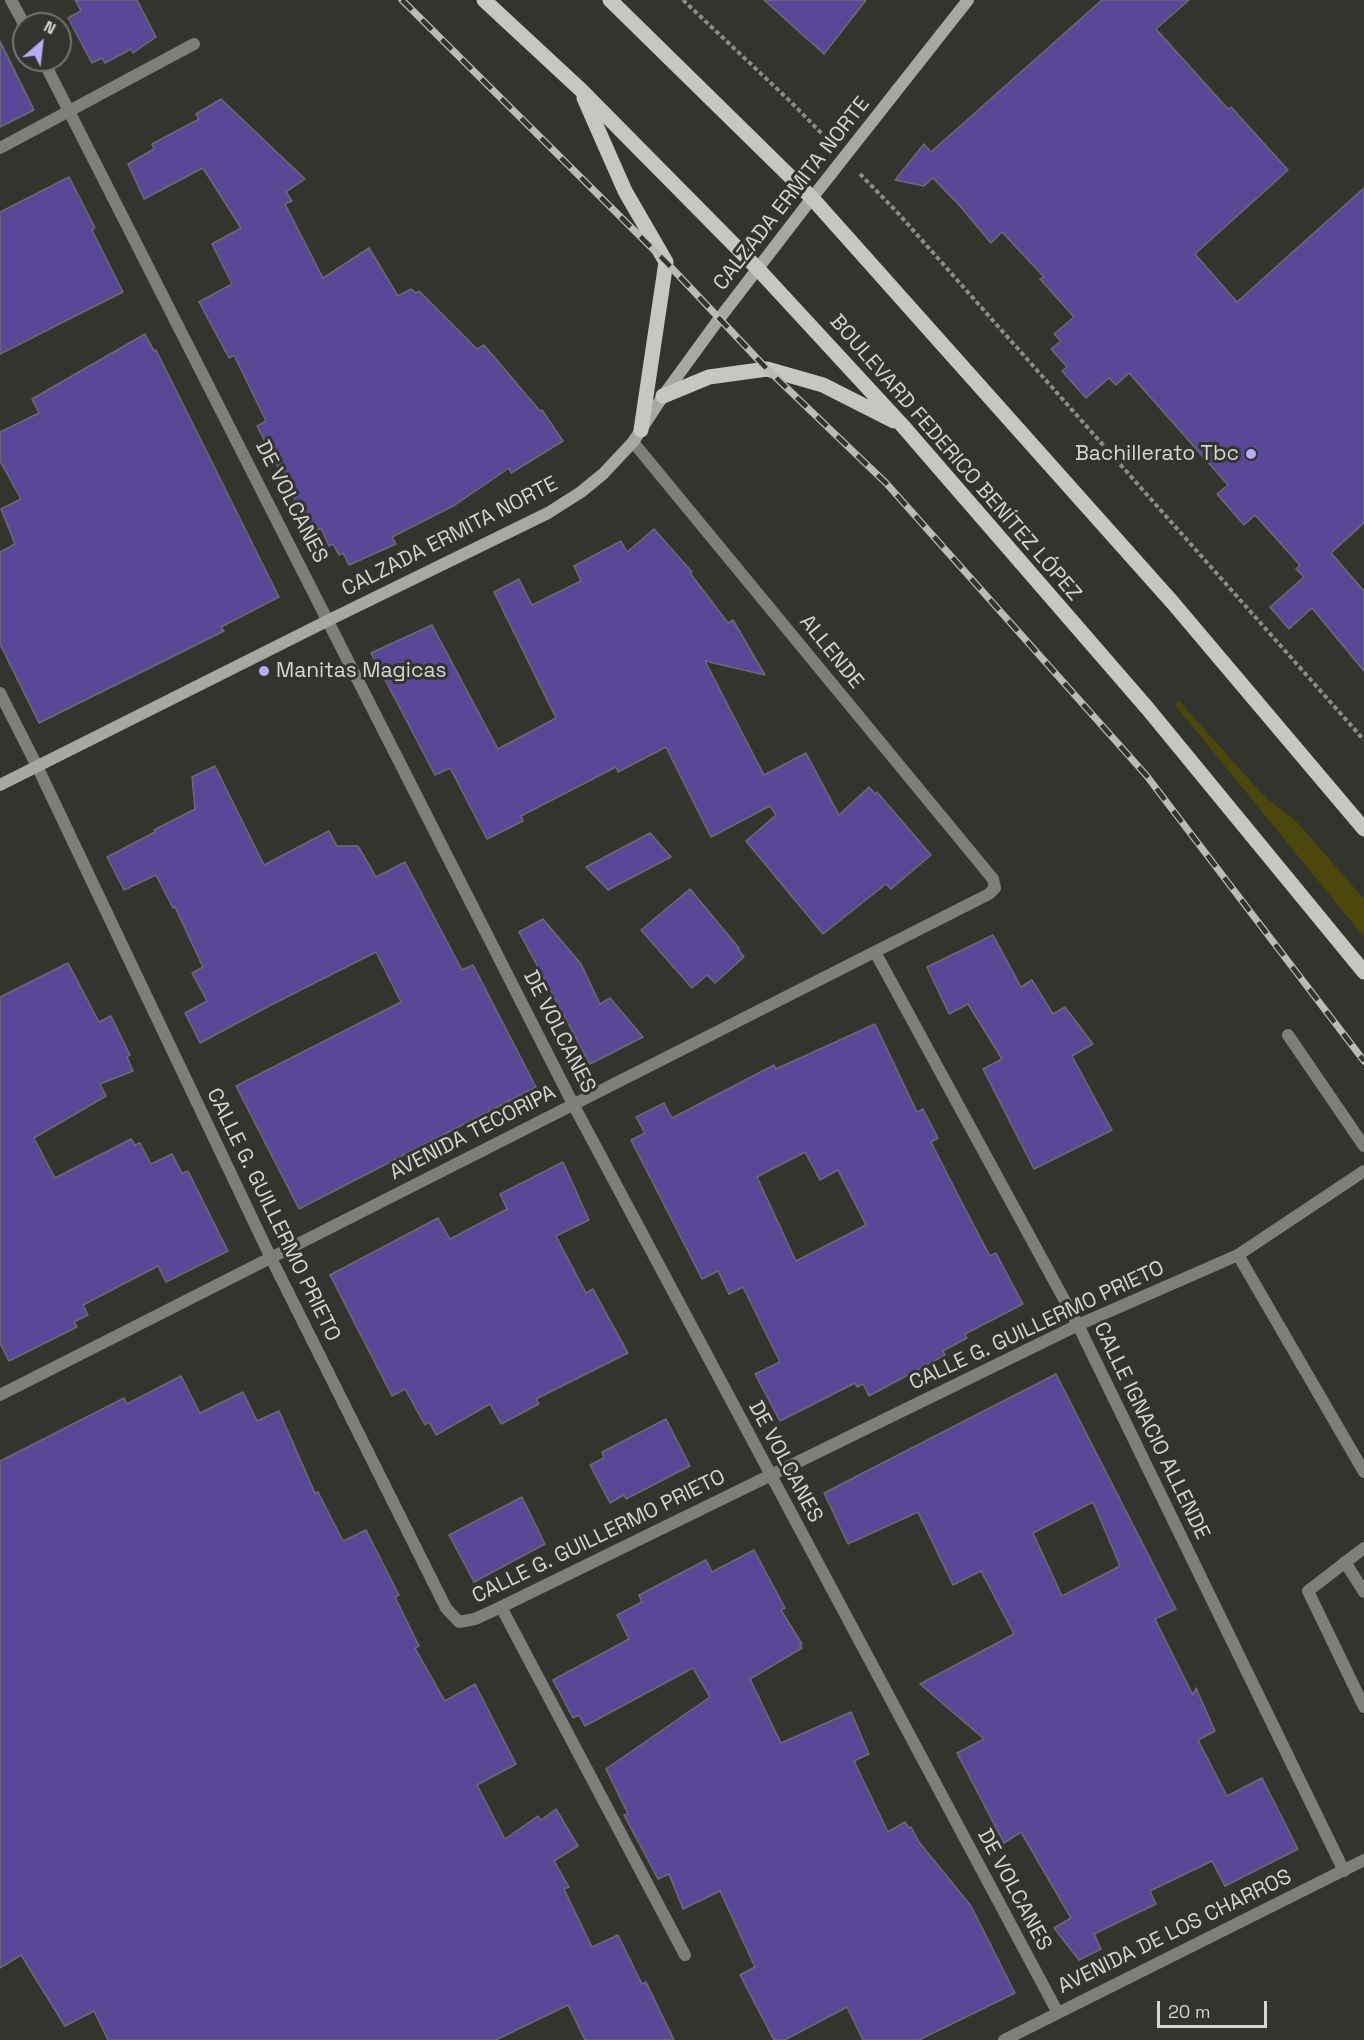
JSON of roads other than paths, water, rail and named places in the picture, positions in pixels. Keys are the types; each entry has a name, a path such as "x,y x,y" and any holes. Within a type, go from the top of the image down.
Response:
{"main road":[{"name":"BOULEVARD FEDERICO BENÍTEZ LÓPEZ","path":"484,0 581,90 758,269 902,425 1148,709 1364,972"},
{"path":"610,0 812,198 1173,603 1364,829"},
{"name":"CALZADA ERMITA NORTE","path":"0,786 329,620 548,513 603,474 637,436 719,319 968,0"},
{"path":"581,90 625,191 666,262 637,436"},
{"path":"663,396 709,377 767,369 823,385 902,425"}],"street":[{"path":"0,148 194,44"},
{"name":"DE VOLCANES","path":"50,72 573,1104 1058,2013"},
{"name":"ALLENDE","path":"637,436 993,879 995,888"},
{"name":"CALLE G. GUILLERMO PRIETO","path":"0,693 270,1256 446,1608 459,1622 476,1619 1078,1325 1238,1254 1364,1171"},
{"name":"AVENIDA TECORIPA","path":"0,1395 270,1256 989,894 995,888"},
{"name":"CALLE IGNACIO ALLENDE","path":"874,952 1078,1325 1344,1871"},
{"path":"1288,1035 1364,1146"},
{"path":"1238,1254 1364,1472"},
{"path":"1364,1548 1308,1591 1364,1707"},
{"path":"1345,1562 1364,1592"},
{"path":"501,1607 685,1955"},
{"name":"AVENIDA DE LOS CHARROS","path":"1004,2040 1364,1860"}],"railway":[{"path":"402,0 666,262 767,369 886,483 1146,775 1364,1061"}],"place":[{"name":"Bachillerato Tbc","path":"1251,454"},
{"name":"Manitas Magicas","path":"264,671"}]}
